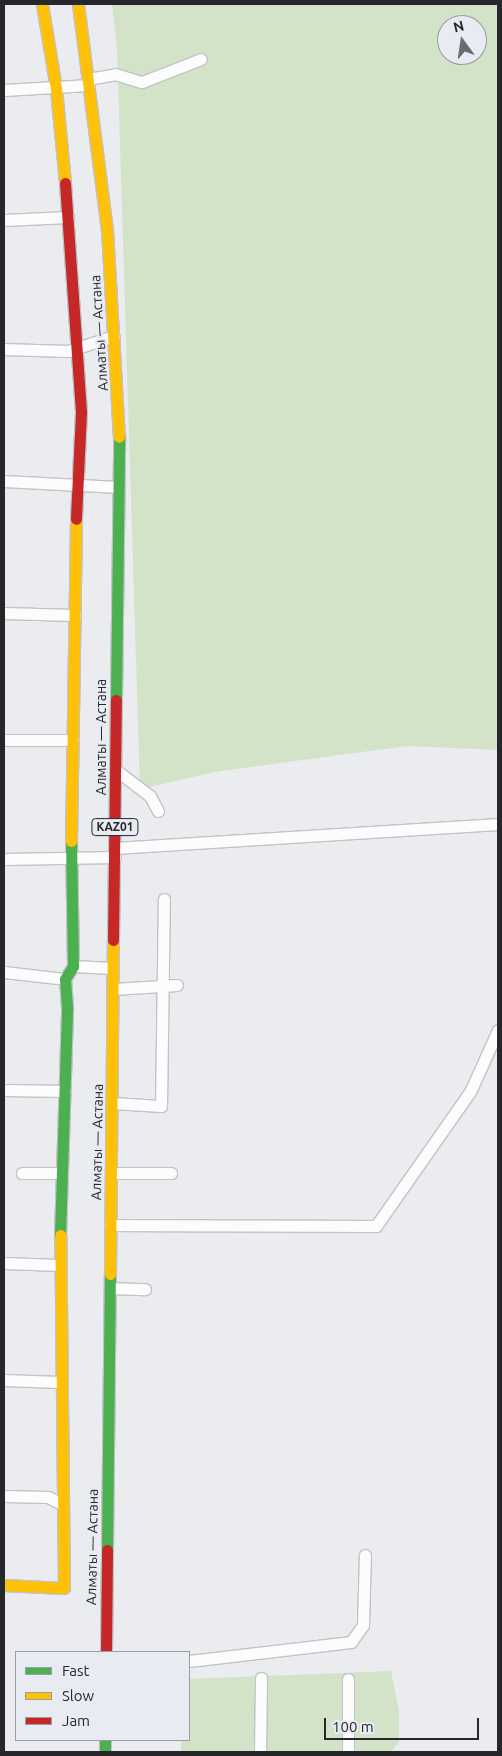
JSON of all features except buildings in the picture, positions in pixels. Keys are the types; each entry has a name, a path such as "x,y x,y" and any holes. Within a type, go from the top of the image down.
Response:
{"main road":[{"path":"4,1585 64,1588 62,1504 64,1418 60,1382 59,1265 65,1091 65,979 73,966 71,858 77,485 81,412 68,217 56,89 42,4"},
{"name":"Алматы — Астана","path":"78,4 107,230 119,411 106,1651"}],"street":[{"path":"4,90 56,89 115,74 142,82 202,59"},
{"path":"4,220 68,217"},
{"path":"4,349 78,350 114,336"},
{"path":"4,481 118,487"},
{"path":"4,613 75,615"},
{"path":"4,740 73,740"},
{"path":"116,770 150,796 158,811"},
{"path":"4,859 71,858 115,852 498,824"},
{"path":"112,1103 161,1106 164,899"},
{"path":"73,966 113,968"},
{"path":"4,972 65,979"},
{"path":"113,989 177,985"},
{"path":"110,1225 376,1226 470,1092 498,1030"},
{"path":"4,1090 65,1091"},
{"path":"111,1173 171,1172"},
{"path":"22,1173 62,1173"},
{"path":"4,1263 59,1265"},
{"path":"110,1288 145,1289"},
{"path":"4,1380 60,1382"},
{"path":"4,1496 55,1498 62,1504"},
{"path":"190,1661 351,1642 362,1625 365,1555"},
{"path":"260,1752 261,1678"},
{"path":"348,1678 348,1752"}],"green space":[{"path":"112,4 498,4 498,750 407,746 220,771 140,789 117,48"},
{"path":"391,1671 399,1711 399,1742 391,1752 181,1752 181,1741 190,1741 190,1679"}],"traffic: fast":[{"path":"116,700 119,437"},
{"path":"60,1235 67,1007 65,979 73,966 71,841"},
{"path":"107,1550 110,1274"},
{"path":"105,1741 105,1752"}],"traffic: slow":[{"path":"42,4 56,89 65,183"},
{"path":"78,4 107,230 119,437"},
{"path":"71,841 76,519"},
{"path":"110,1274 113,940"},
{"path":"4,1585 64,1588 60,1235"}],"traffic: jam":[{"path":"65,183 81,412 76,519"},
{"path":"113,940 116,700"},
{"path":"106,1651 107,1550"}]}
